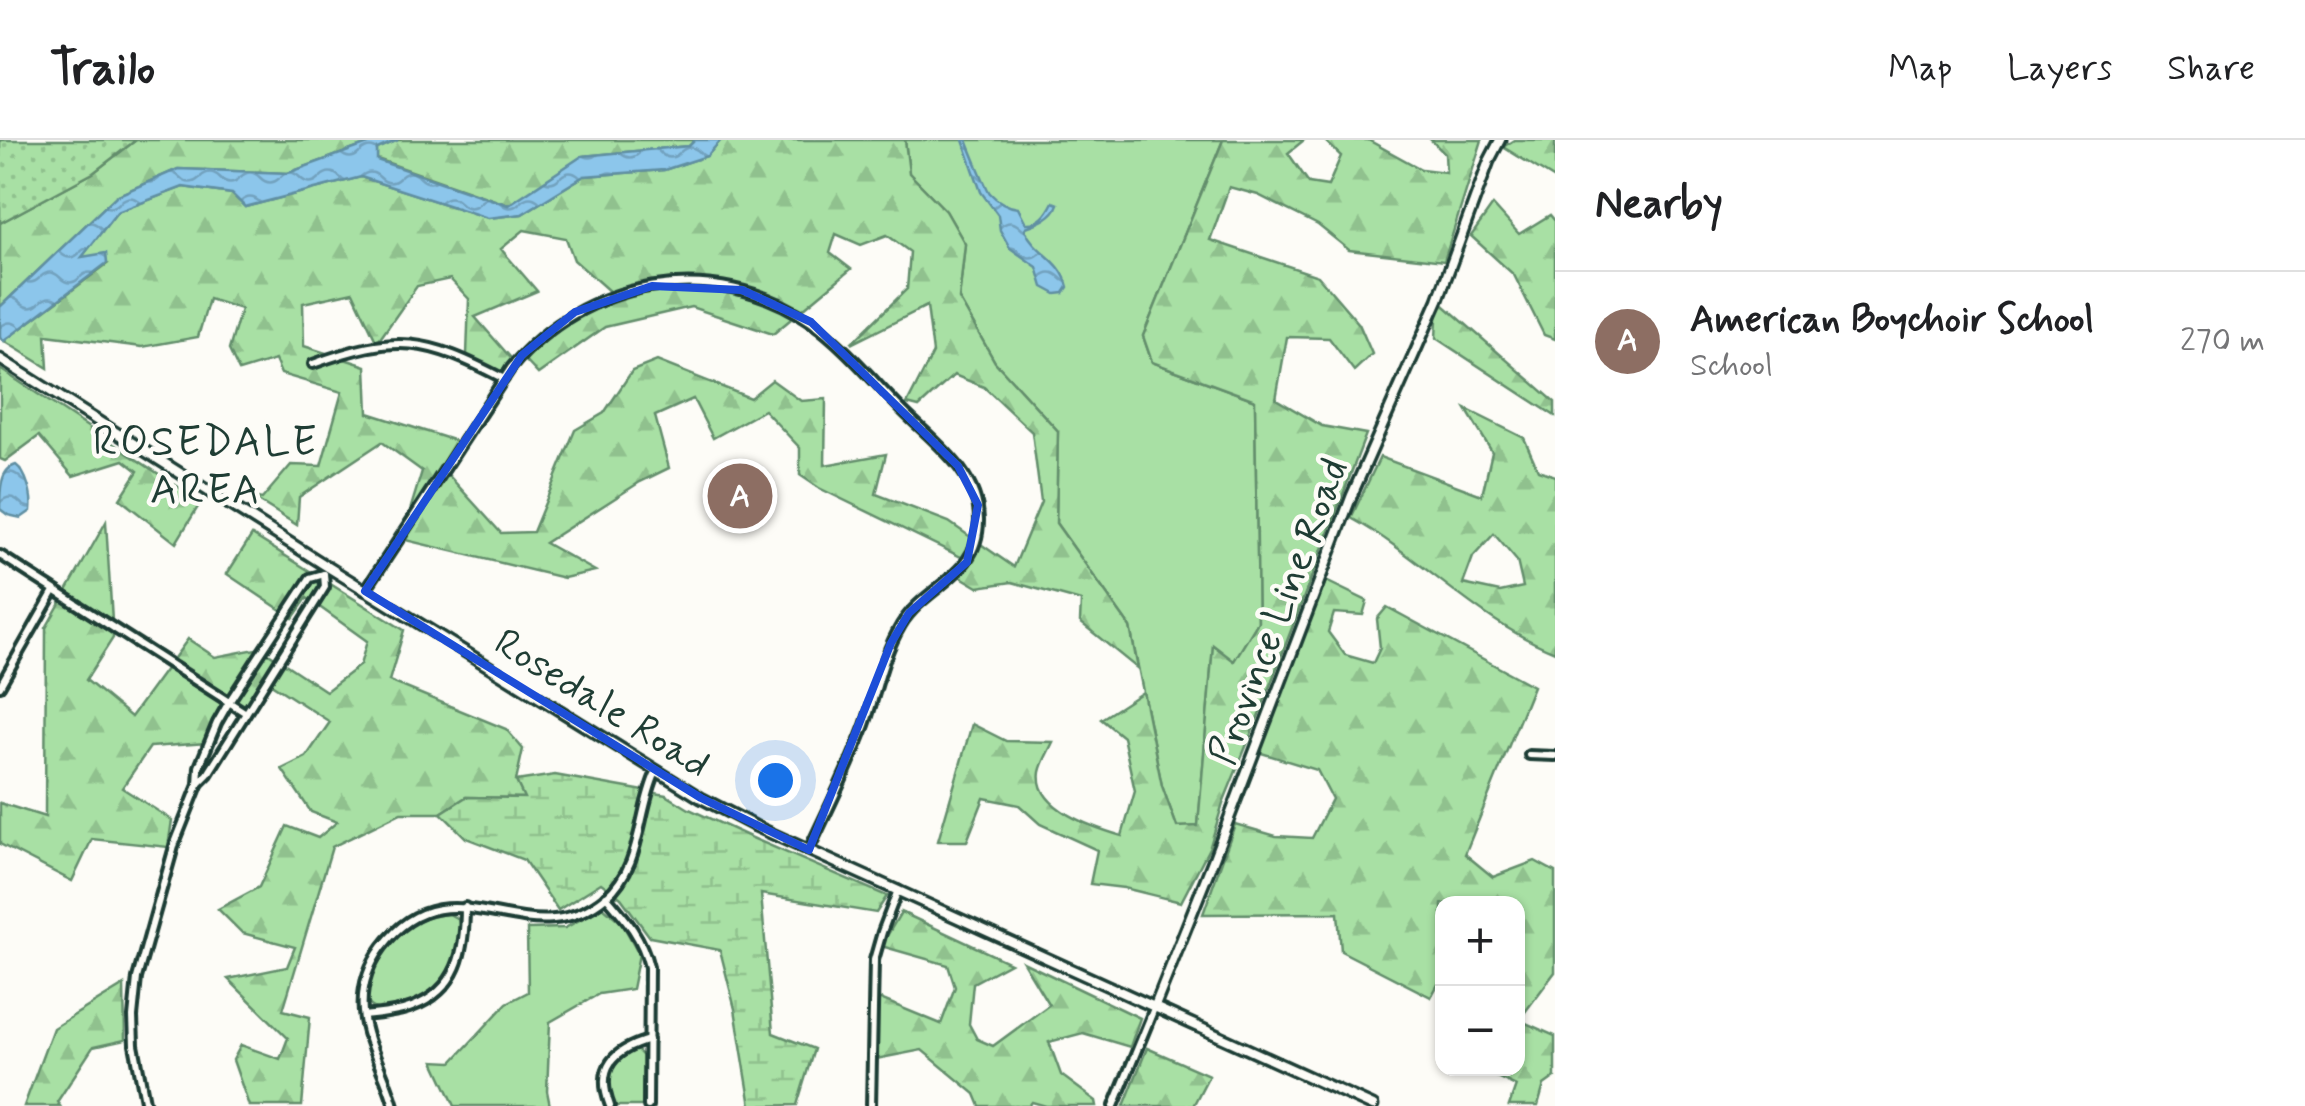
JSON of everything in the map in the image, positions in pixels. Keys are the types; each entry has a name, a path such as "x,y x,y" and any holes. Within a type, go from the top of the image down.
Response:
{"street":[{"name":"Province Line Road","path":"1114,1106 1348,507 1438,300 1500,140"},
{"path":"365,591 504,378 546,331 575,312 612,296 652,286 721,286 792,310 828,335 965,474 976,495 979,517 976,540 960,570 917,604 900,626 883,662 861,736 809,850"},
{"path":"313,364 370,346 415,344 448,352 504,378"},
{"name":"Rosedale Road","path":"0,358 326,570 721,809 1373,1106"},
{"path":"0,556 246,713"},
{"path":"146,1106 134,1044 137,978 175,843 198,784 198,773 229,702 310,578 326,570 325,587 198,784"},
{"path":"0,686 54,591"},
{"path":"1528,755 1555,756"},
{"path":"394,1106 364,1016 364,989 377,954 405,924 428,912 465,907 528,920 555,920 582,912 606,896 633,859 645,800 656,772"},
{"path":"872,1106 874,960 898,890"},
{"path":"606,896 634,928 646,953 650,979 648,1106"},
{"path":"364,1016 411,1008 442,988 464,944 465,907"},
{"path":"610,1106 605,1088 612,1061 623,1049 649,1040"}],"highlighted area":[{"path":"652,286 742,290 811,322 958,466 978,505 967,562 909,613 891,643 809,850 701,798 365,591 522,355 575,312"}],"green space":[{"path":"0,140 136,140 93,173 0,223"},
{"path":"136,140 379,140 288,173 178,169 116,196 0,307 0,223 93,173"},
{"path":"398,140 695,140 689,146 583,156 509,205 377,159 377,149"},
{"path":"721,140 905,140 909,173 946,211 965,244 959,299 995,362 1058,431 1056,523 1130,627 1138,669 1080,622 1081,601 1012,582 978,587 956,574 967,560 800,475 800,448 764,410 713,438 693,399 655,416 669,468 640,482 545,543 595,571 564,578 397,538 422,471 382,442 299,497 297,525 252,497 262,499 291,465 321,466 342,392 281,374 275,360 239,371 229,350 241,309 209,299 198,337 142,347 46,335 48,368 4,341 107,264 81,258 117,212 183,187 232,194 245,207 361,177 488,218 522,214 584,176 664,170 707,156","holes":["524,230 566,238 574,260 610,292 523,358 538,374 605,327 691,307 773,334 851,269 830,253 836,234 861,245 887,235 910,252 907,289 851,344 927,306 933,353 907,404 919,407 954,375 984,387 1032,432 1041,502 1014,567 949,522 876,494 886,454 825,465 826,399 801,401 772,380 750,398 657,361 632,371 604,413 575,430 533,532 501,533 442,468 459,442 368,413 366,366 304,346 303,303 353,292 377,343 417,286 450,279 469,299 467,355 506,379 517,365 475,317 537,291 501,249"]},
{"path":"905,140 1223,140 1143,336 1152,362 1255,400 1258,622 1234,662 1213,647 1198,827 1177,827 1162,786 1130,627 1056,523 1058,431 995,362 959,299 965,244 946,211 909,173"},
{"path":"1223,140 1304,140 1288,153 1309,183 1328,186 1341,156 1324,140 1368,140 1421,169 1446,172 1445,154 1431,140 1482,140 1444,261 1349,250 1318,225 1258,195 1229,187 1210,240 1318,276 1359,324 1372,354 1354,371 1329,338 1287,337 1276,399 1322,426 1366,434 1223,803 1210,846 1181,902 1090,884 1097,850 1040,824 1019,805 984,798 967,841 938,841 972,724 1006,741 1053,742 1040,772 1046,796 1069,815 1122,836 1135,791 1123,737 1101,719 1143,692 1162,786 1177,827 1198,826 1213,645 1234,661 1258,622 1255,400 1152,362 1143,336"},
{"path":"1514,140 1555,140 1555,179 1503,147"},
{"path":"1493,205 1519,234 1550,215 1555,221 1555,339 1544,335 1514,275 1471,236"},
{"path":"1438,300 1555,402 1555,416 1436,338"},
{"path":"0,369 201,502 176,543 120,499 138,471 124,460 73,476 39,436 5,461 0,459"},
{"path":"1466,409 1524,438 1538,470 1555,476 1555,652 1475,607 1351,518 1380,457 1482,495 1492,452","holes":["1494,534 1517,561 1523,587 1500,592 1463,584 1473,557"]},
{"path":"106,522 113,638 86,680 131,717 188,639 215,657 261,648 326,691 360,665 367,641 307,598 293,618 227,574 252,535 404,630 389,681 506,729 523,749 516,781 525,798 466,797 441,813 401,813 332,847 283,1010 310,1017 302,1106 249,1106 233,1060 241,1045 280,1059 288,1038 228,979 287,967 295,947 242,933 218,909 259,887 287,826 318,838 337,822 311,812 282,769 306,757 330,722 268,682 245,715 227,703 207,743 150,747 122,788 172,820 168,847 92,839 72,881 0,844 0,803 45,817 46,628"},
{"path":"1326,581 1367,601 1363,615 1334,613 1328,632 1345,655 1373,663 1380,648 1377,619 1387,607 1533,686 1465,854 1493,877 1535,861 1555,872 1555,972 1525,1012 1525,896 1435,896 1435,990 1431,997 1341,951 1338,913 1203,914 1235,824 1276,836 1312,838 1332,799 1317,770 1258,752"},
{"path":"555,775 666,795 750,837 887,896 876,913 761,894 773,1033 814,1049 797,1105 751,1106 735,1009 720,950 650,937 621,898 601,883 558,910 524,860 466,838 441,813 466,797 524,798 516,781"},
{"path":"603,907 622,923 639,954 632,989 599,994 550,1022 550,1106 455,1106 434,1061 452,1062 507,1003 528,992 527,929 565,928"},
{"path":"901,912 1010,963 973,983 969,1024 977,1039 993,1046 1049,1005 1023,962 1140,1018 1130,1047 1083,1033 1049,1042 1061,1075 1096,1101 1097,1106 1046,1106 1032,1102 1029,1106 980,1106 975,1094 922,1050 876,1059 871,995 941,1024 955,987 948,965 881,946"},
{"path":"449,914 458,919 461,934 460,950 446,977 423,998 409,1004 383,1010 372,1007 367,1000 368,985 386,946 421,921"},
{"path":"124,985 125,1040 93,1047 57,1102 60,1106 24,1106 53,1028"},
{"path":"1525,1023 1555,1036 1555,1077 1544,1085 1538,1106 1509,1106 1516,1086 1495,1076 1525,1076"},
{"path":"1147,1048 1209,1075 1193,1106 1124,1106"},
{"path":"631,1049 643,1056 643,1106 613,1106 610,1073 618,1059"}],"water":[{"path":"379,140 398,140 377,149 377,160 508,205 582,156 721,140 707,156 664,170 584,176 522,214 488,218 361,177 245,207 232,194 183,187 117,212 82,257 106,253 107,263 4,341 0,338 0,307 116,196 178,169 288,173"},
{"path":"963,140 967,140 990,193 1018,208 1026,223 1042,217 1053,202 1058,204 1049,216 1025,230 1065,277 1068,287 1064,293 1056,294 1043,287 1037,267 1010,248 1000,230 998,215 981,192"},
{"path":"16,465 26,479 31,499 31,511 21,518 0,509 4,476"}],"place":[{"name":"American Boychoir School","path":"740,496"}],"district":[{"name":"ROSEDALE AREA","path":"206,464"}]}
